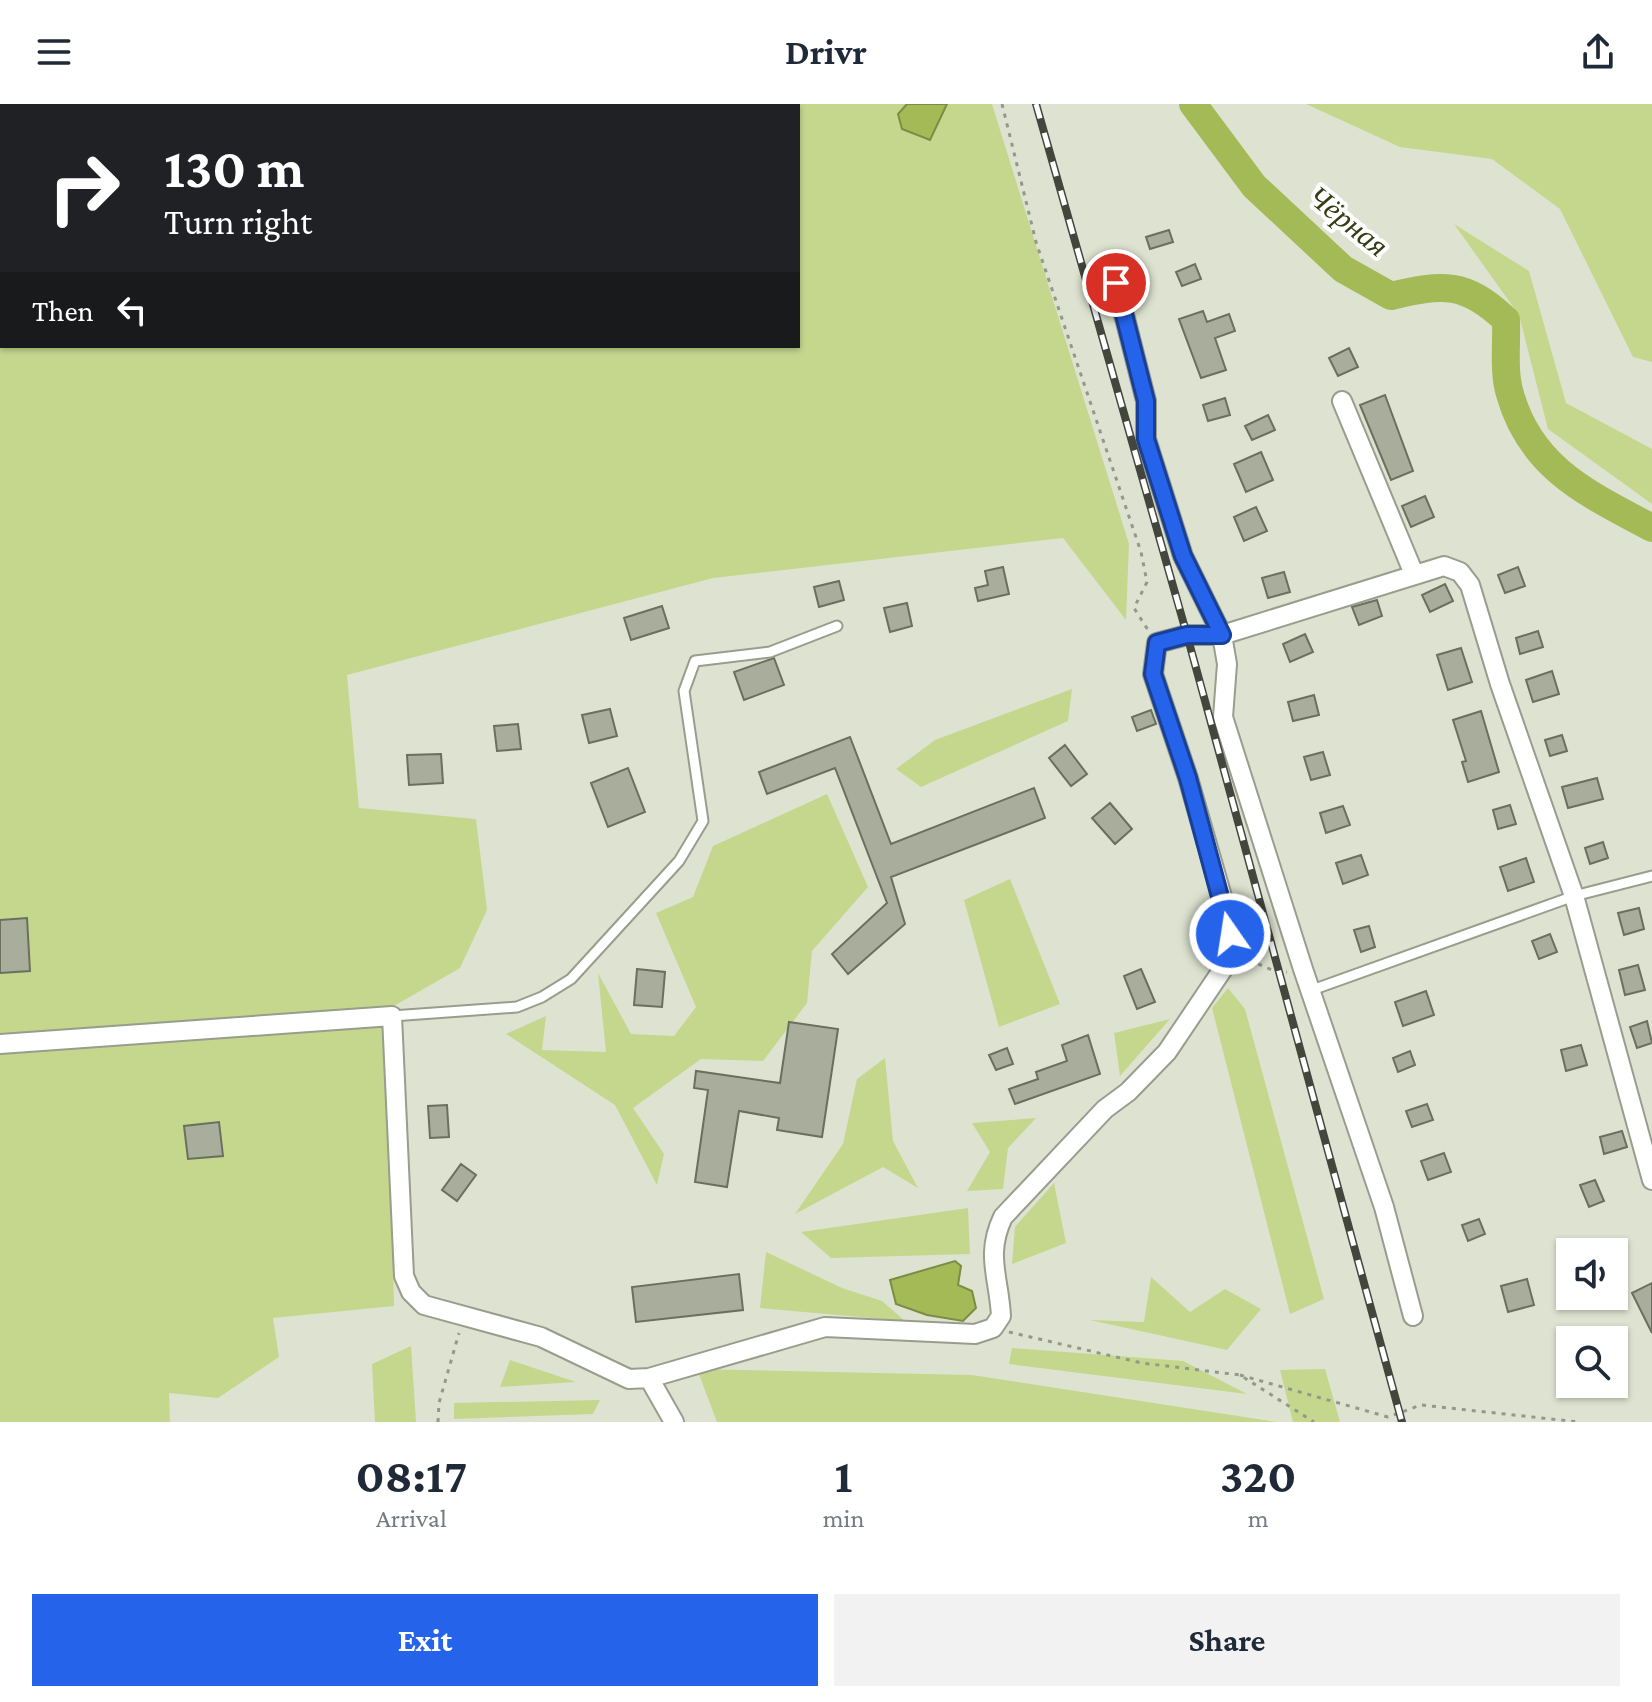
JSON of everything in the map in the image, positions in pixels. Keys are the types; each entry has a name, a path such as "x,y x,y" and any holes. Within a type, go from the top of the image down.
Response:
{"street":[{"path":"1116,283 1146,401 1146,439 1183,556 1222,635 1227,664 1223,717 1303,969 1384,1207 1413,1316"},
{"path":"1342,401 1414,574"},
{"path":"0,1044 392,1016 404,1276 411,1292 424,1305 541,1337 629,1379 649,1378 825,1327 975,1334 993,1328 1001,1316 992,1254 993,1238 1003,1217 1105,1109 1128,1092 1167,1052 1233,954 1223,899 1153,674 1157,643 1187,635 1222,635 1444,566 1460,572 1470,585 1500,684 1574,896 1652,1180"},
{"path":"649,1378 674,1422"}],"lane":[{"path":"392,1016 517,1007 571,979 679,861 703,821 684,691 695,661 770,652 837,626"},
{"path":"1312,990 1574,896 1652,876"}],"path":[{"path":"1002,104 1036,242 1141,552 1147,582 1134,608 1157,643"},
{"path":"1233,954 1279,973 1303,969"},
{"path":"438,1422 439,1403 464,1316"},
{"path":"993,1328 1142,1363 1240,1375 1388,1417 1421,1405 1579,1422"},
{"path":"1240,1375 1314,1422"}],"shaded area":[{"path":"800,104 992,104 1129,544 1126,620 1063,538 713,578 347,675 359,808 476,819 487,910 460,968 387,1010 394,1306 273,1318 279,1357 218,1398 169,1393 170,1422 0,1422 0,348 800,348"},
{"path":"907,104 947,104 930,140 902,129 898,114"},
{"path":"1306,104 1652,104 1652,362 1633,357 1560,209 1492,159 1400,147"},
{"path":"1454,224 1529,271 1566,403 1652,449 1652,504 1548,429 1519,315"},
{"path":"1072,689 1068,721 921,787 896,769 935,740"},
{"path":"827,794 868,887 812,951 807,1003 763,1061 701,1059 633,1108 664,1154 657,1185 615,1105 506,1034 546,1016 542,1050 606,1052 598,973 631,1034 674,1036 696,1007 656,913 693,897 713,846"},
{"path":"1010,879 1060,1004 999,1027 964,900"},
{"path":"1228,988 1245,1009 1324,1299 1290,1314 1212,1008"},
{"path":"1170,1019 1120,1076 1114,1033"},
{"path":"885,1058 893,1141 918,1188 883,1167 795,1214 843,1144 857,1079"},
{"path":"1036,1118 1008,1148 1003,1189 967,1191 990,1152 972,1123"},
{"path":"1054,1183 1066,1243 1012,1264 1015,1227"},
{"path":"968,1208 970,1254 831,1258 801,1232"},
{"path":"766,1252 842,1288 882,1301 905,1321 760,1308"},
{"path":"955,1261 961,1266 958,1285 972,1291 976,1308 963,1321 927,1315 896,1304 890,1280"},
{"path":"1151,1277 1190,1312 1225,1289 1261,1309 1227,1350 1090,1320 1144,1322"},
{"path":"411,1346 416,1422 375,1422 372,1364"},
{"path":"1012,1348 1183,1361 1247,1394 1009,1364"},
{"path":"510,1360 576,1382 500,1387"},
{"path":"697,1369 972,1375 1277,1422 717,1422"},
{"path":"1325,1369 1340,1422 1293,1422 1280,1370"},
{"path":"600,1400 593,1414 454,1419 454,1403"}],"building":[{"path":"1169,230 1173,242 1150,249 1146,237"},
{"path":"1195,264 1201,279 1182,286 1176,272"},
{"path":"1203,311 1207,322 1229,314 1235,331 1215,338 1226,370 1201,378 1179,319"},
{"path":"1349,348 1358,367 1338,376 1329,358"},
{"path":"1385,395 1413,471 1391,480 1360,405"},
{"path":"1225,398 1230,415 1208,421 1203,405"},
{"path":"1268,415 1275,430 1252,440 1245,426"},
{"path":"1261,452 1273,480 1246,492 1234,464"},
{"path":"1425,496 1434,517 1411,527 1402,506"},
{"path":"1256,507 1267,531 1244,541 1234,517"},
{"path":"1003,567 1009,594 978,601 975,588 988,585 985,571"},
{"path":"1518,567 1525,586 1505,593 1498,575"},
{"path":"1284,572 1290,592 1268,598 1262,578"},
{"path":"839,581 844,600 819,607 814,587"},
{"path":"1445,584 1453,601 1430,612 1422,595"},
{"path":"1377,600 1382,616 1359,625 1352,607"},
{"path":"907,603 912,626 890,632 884,608"},
{"path":"662,606 669,628 631,640 624,618"},
{"path":"1538,631 1543,647 1520,654 1516,638"},
{"path":"1305,634 1313,652 1290,662 1283,644"},
{"path":"1461,648 1472,682 1448,690 1437,655"},
{"path":"774,658 784,685 744,700 734,672"},
{"path":"1552,671 1559,694 1533,702 1526,680"},
{"path":"1314,695 1319,715 1293,721 1288,702"},
{"path":"610,709 617,736 589,743 582,715"},
{"path":"1151,710 1156,724 1137,731 1132,717"},
{"path":"1481,711 1499,772 1468,782 1462,762 1466,761 1453,720"},
{"path":"518,724 521,749 497,751 494,726"},
{"path":"1562,735 1567,751 1550,756 1545,740"},
{"path":"850,737 891,844 1034,788 1045,818 891,877 905,924 848,974 832,954 887,903 835,768 767,794 759,772"},
{"path":"1065,745 1087,774 1071,786 1049,758"},
{"path":"1323,752 1330,775 1311,780 1304,757"},
{"path":"441,754 443,783 409,785 407,755"},
{"path":"628,768 645,812 608,827 591,783"},
{"path":"1597,778 1603,799 1568,808 1562,787"},
{"path":"1110,803 1132,829 1115,844 1092,818"},
{"path":"1510,805 1516,824 1498,829 1493,810"},
{"path":"1343,806 1350,825 1326,833 1320,813"},
{"path":"1603,842 1608,858 1590,864 1585,848"},
{"path":"1361,855 1368,875 1343,884 1336,863"},
{"path":"1526,858 1534,882 1508,891 1500,867"},
{"path":"1639,908 1644,929 1624,935 1618,913"},
{"path":"27,918 30,971 0,973 0,920"},
{"path":"1369,926 1375,947 1361,952 1354,930"},
{"path":"1550,934 1557,952 1539,959 1532,941"},
{"path":"1638,965 1645,990 1625,995 1619,970"},
{"path":"637,969 665,972 662,1007 634,1005"},
{"path":"1141,969 1155,1002 1137,1009 1124,976"},
{"path":"1426,991 1434,1015 1403,1026 1395,1002"},
{"path":"1647,1021 1652,1043 1637,1048 1630,1027"},
{"path":"789,1022 838,1029 822,1137 777,1130 779,1118 739,1111 727,1187 695,1182 708,1090 694,1088 696,1071 780,1083"},
{"path":"1088,1035 1100,1074 1015,1104 1009,1089 1038,1079 1036,1072 1067,1061 1062,1045"},
{"path":"1581,1045 1587,1065 1566,1071 1561,1050"},
{"path":"1007,1048 1013,1064 996,1070 989,1055"},
{"path":"1410,1051 1415,1065 1398,1072 1393,1058"},
{"path":"1427,1104 1433,1120 1412,1127 1406,1111"},
{"path":"447,1105 449,1137 430,1138 428,1106"},
{"path":"219,1122 223,1156 188,1159 184,1126"},
{"path":"1622,1131 1627,1147 1604,1154 1600,1137"},
{"path":"1444,1153 1451,1172 1428,1180 1421,1161"},
{"path":"461,1164 476,1175 457,1201 442,1190"},
{"path":"1595,1180 1604,1201 1589,1207 1580,1185"},
{"path":"1479,1219 1485,1234 1468,1241 1462,1225"},
{"path":"739,1274 743,1310 636,1322 632,1287"},
{"path":"1527,1279 1534,1305 1508,1312 1501,1286"},
{"path":"1652,1283 1652,1333 1632,1293"}],"waterway":[{"name":"Чёрная","path":"1193,104 1254,186 1343,269 1391,296 1439,288 1465,292 1506,320 1508,385 1520,420 1532,442 1565,476 1652,528"}],"railway":[{"path":"1036,104 1187,635 1402,1422"}],"route":[{"path":"1116,283 1146,401 1146,439 1183,556 1222,635 1187,635 1157,643 1153,674 1188,778 1230,934"}]}
